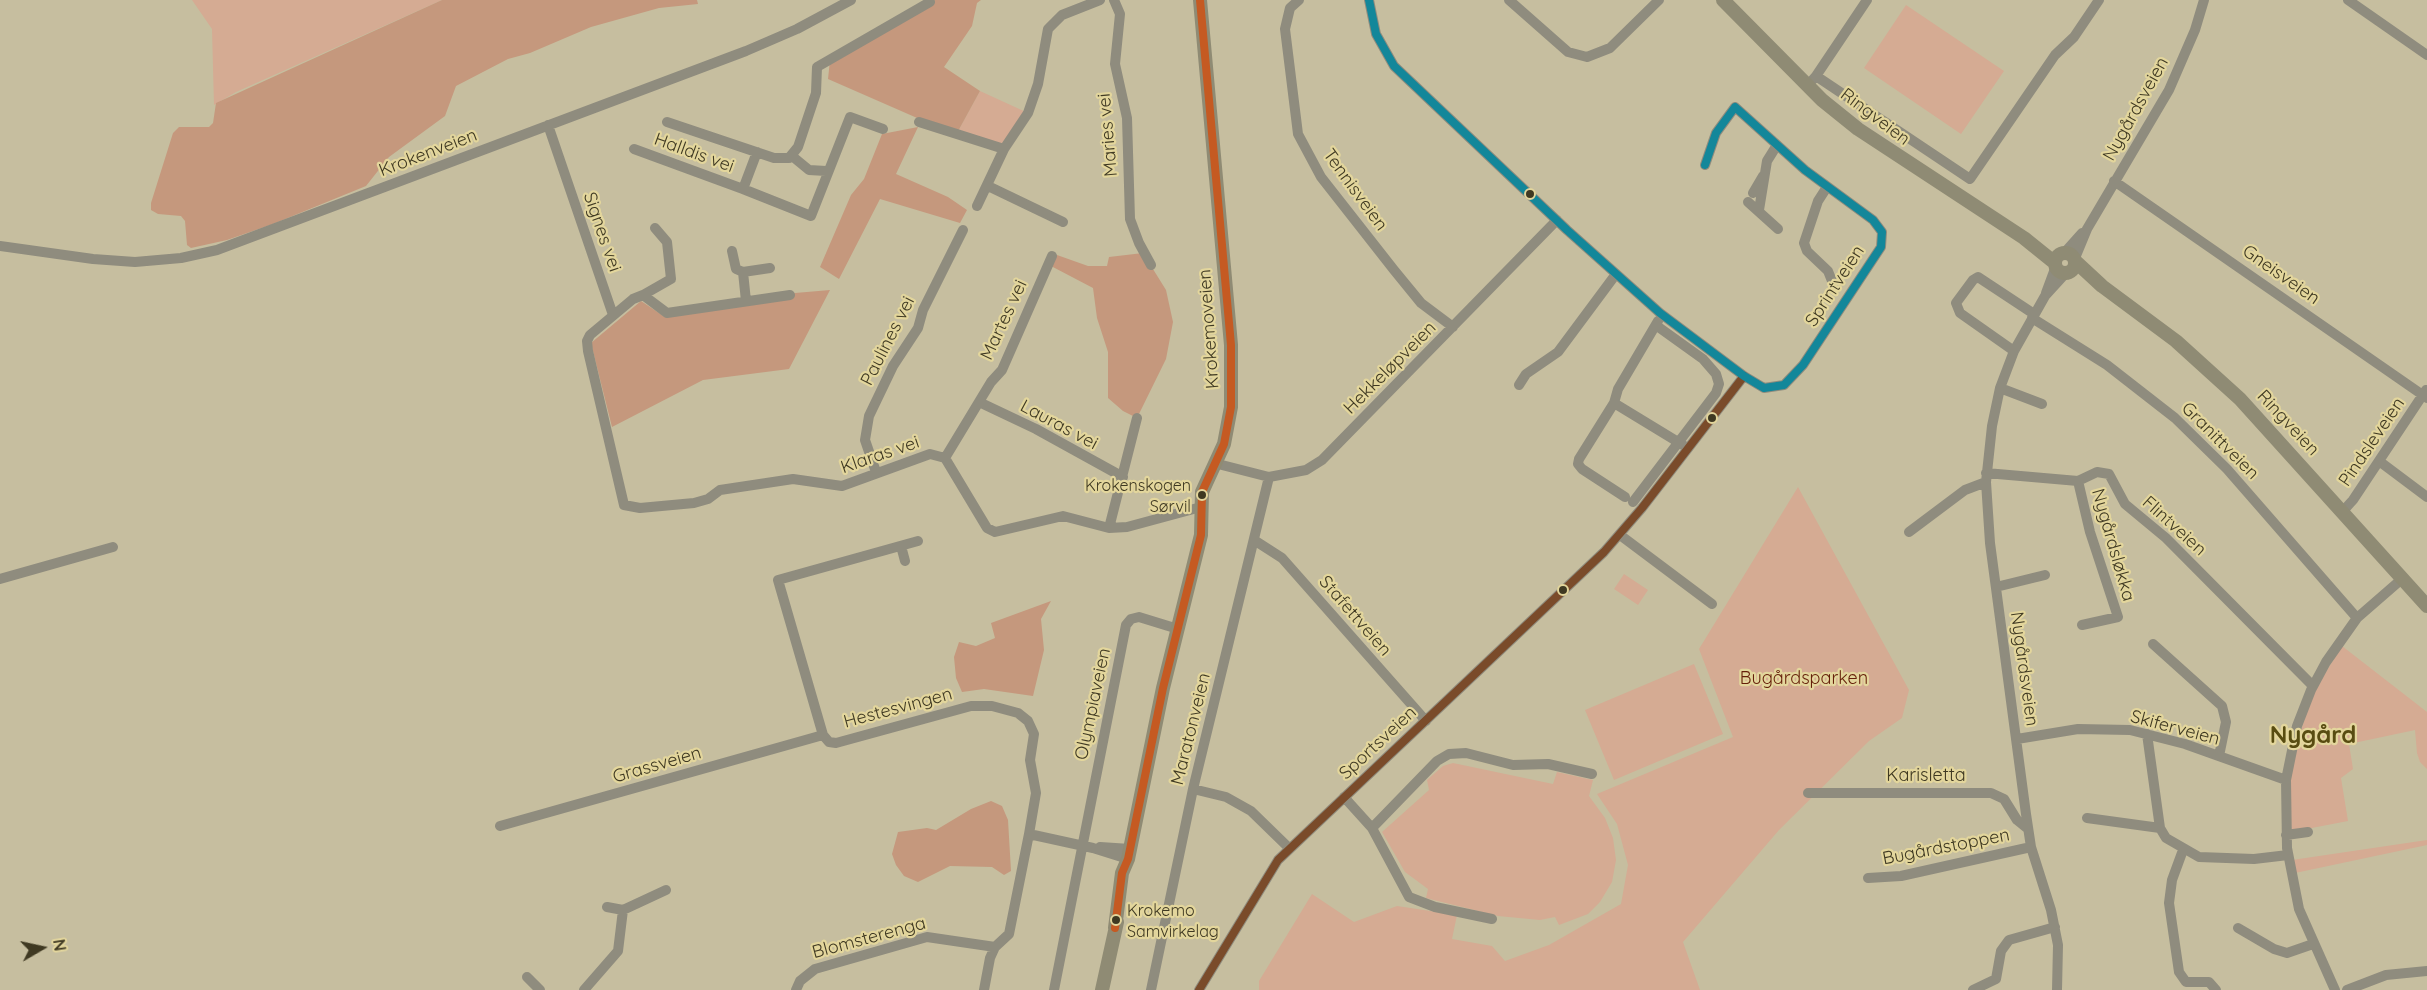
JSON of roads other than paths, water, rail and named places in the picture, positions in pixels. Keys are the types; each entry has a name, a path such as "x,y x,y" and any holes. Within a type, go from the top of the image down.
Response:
{"main road":[{"name":"Krokemoveien","path":"1102,990 1128,875 1129,854 1201,535 1201,507 1206,481 1218,464 1231,407 1232,345 1200,0"},
{"name":"Ringveien","path":"1723,0 1812,80 1858,129 2024,238 2103,286 2156,324 2224,383 2272,432 2427,606"}],"street":[{"name":"Krokenveien","path":"0,246 115,261 158,260 198,255 246,240 775,39 851,0"},
{"path":"977,206 1004,149 1020,126 1034,97 1048,29 1062,15 1100,0"},
{"name":"Maries vei","path":"1114,0 1120,14 1115,64 1127,118 1130,219 1151,265"},
{"name":"Tennisveien","path":"1299,0 1290,4 1286,18 1286,47 1298,134 1321,177 1394,270 1421,303 1453,327"},
{"name":"Sprintveien","path":"1369,0 1376,34 1394,66 1660,314 1744,376 1764,388 1775,388 1792,380 1881,247 1883,239 1878,225 1827,187 1735,107 1716,133 1705,165"},
{"path":"1509,0 1568,52 1587,57 1610,48 1659,0"},
{"path":"1867,0 1812,80 1970,179 2055,55 2074,37 2099,0"},
{"name":"Nygårdsveien","path":"2057,990 2058,945 2028,829 1988,523 1986,477 1992,426 2000,388 2014,351 2169,90 2191,40 2204,0"},
{"path":"2348,0 2427,55"},
{"path":"792,156 798,147 817,90 817,67 930,2"},
{"name":"Halldis vei","path":"634,149 811,216 826,171 850,117 883,129"},
{"name":"Halldis vei","path":"667,122 779,159 792,156 809,170 826,171"},
{"path":"918,122 1004,149"},
{"name":"Signes vei","path":"548,125 613,315"},
{"path":"1759,210 1767,161 1777,145"},
{"name":"Halldis vei","path":"743,189 757,152"},
{"path":"1764,175 1751,198 1759,210 1778,229"},
{"name":"Gneisveien","path":"2114,181 2426,394"},
{"path":"987,186 1064,222"},
{"path":"1827,187 1818,201 1803,243 1828,271 1832,281"},
{"name":"Hekkeløpveien","path":"1218,464 1269,477 1306,470 1322,460 1557,220"},
{"path":"613,315 633,299 671,279 667,242 655,228"},
{"name":"Paulines vei","path":"876,472 865,440 869,416 902,350 918,328 923,310 963,230"},
{"path":"732,251 734,265 743,272 746,301"},
{"name":"Martes vei","path":"945,458 991,382 1002,370 1052,256"},
{"path":"743,272 770,268"},
{"path":"1519,385 1526,374 1558,352 1616,274"},
{"path":"2014,351 1960,313 1956,303 1973,280 1978,277 2033,316"},
{"path":"643,295 667,313 790,294"},
{"path":"1657,326 1703,359 1719,382 1716,393 1683,445 1629,499 1578,464 1614,403 1618,389 1657,326 1660,314"},
{"name":"Klaras vei","path":"613,315 590,335 587,341 624,505 640,508 694,503 725,489 793,479 842,486 924,455 938,454 945,458 990,531 999,532 1063,516 1109,528 1127,527 1201,507"},
{"name":"Granittveien","path":"2033,316 2107,365 2175,418 2227,469 2357,618"},
{"name":"Sportsveien","path":"1199,990 1269,872 1289,848 1574,583 1620,535 1683,445 1744,376"},
{"path":"2000,388 2042,404"},
{"name":"Pindsleveien","path":"2343,511 2426,394"},
{"name":"Lauras vei","path":"979,402 1036,429 1123,477"},
{"path":"1614,403 1683,445"},
{"path":"1109,528 1137,418"},
{"path":"2379,461 2427,497"},
{"name":"Flintveien","path":"1909,532 1986,477 2078,481 2097,472 2109,474 2125,504 2166,538 2313,686"},
{"name":"Maratonveien","path":"1151,990 1193,789 1269,477"},
{"name":"Nygårdsløkka","path":"2078,481 2090,532 2118,617 2082,625"},
{"path":"1620,535 1712,604"},
{"name":"Stafettveien","path":"1254,540 1282,558 1426,721"},
{"name":"Hestesvingen","path":"918,541 778,580 823,735 829,742 836,743 972,706 992,706 1018,713 1028,721 1034,734 1030,760 1036,793 1029,834"},
{"path":"901,546 905,561"},
{"path":"0,579 113,547"},
{"path":"1996,587 2045,575"},
{"path":"2335,990 2299,909 2288,855 2286,780 2297,726 2313,686 2357,618 2403,578"},
{"name":"Olympiaveien","path":"1054,990 1126,625 1131,619 1139,617 1178,629"},
{"path":"2153,644 2222,706 2226,722 2219,756"},
{"name":"Skiferveien","path":"2016,739 2078,729 2110,728 2147,734 2286,780"},
{"path":"2147,734 2160,828 2166,838 2182,850 2199,857 2224,860 2288,855"},
{"name":"Grassveien","path":"500,826 823,735"},
{"path":"1371,828 1437,761 1449,754 1466,753 1513,765 1548,764 1592,774"},
{"path":"1193,789 1226,797 1251,811 1289,848"},
{"name":"Karisletta","path":"1808,793 1991,793 2004,799 2018,820 2028,829"},
{"path":"1344,797 1371,828 1409,897 1435,907 1492,919"},
{"path":"2087,818 2160,828"},
{"path":"2286,835 2308,832"},
{"path":"984,990 990,958 995,947 1009,934 1029,834 1129,854"},
{"name":"Bugårdstoppen","path":"1868,878 1901,876 2031,847"},
{"path":"2182,850 2172,880 2169,903 2180,972 2186,982 2209,982 2216,990"},
{"path":"607,907 623,910 666,890"},
{"path":"584,990 618,951 623,910"},
{"path":"1973,990 1996,979 2001,951 2009,940 2055,927"},
{"path":"2238,928 2274,949 2287,953 2313,944"},
{"name":"Blomsterenga","path":"796,990 800,981 815,969 927,937 995,947"},
{"path":"2246,947 2253,937"},
{"path":"2347,990 2386,975 2427,971"},
{"path":"527,977 540,990"}],"place":[{"name":"Krokenskogen Sørvil","path":"1202,495"},
{"name":"Krokemo Samvirkelag","path":"1116,920"}],"district":[{"name":"Nygård","path":"2313,736"}],"park label":[{"name":"Bugårdsparken","path":"1804,679"}]}
